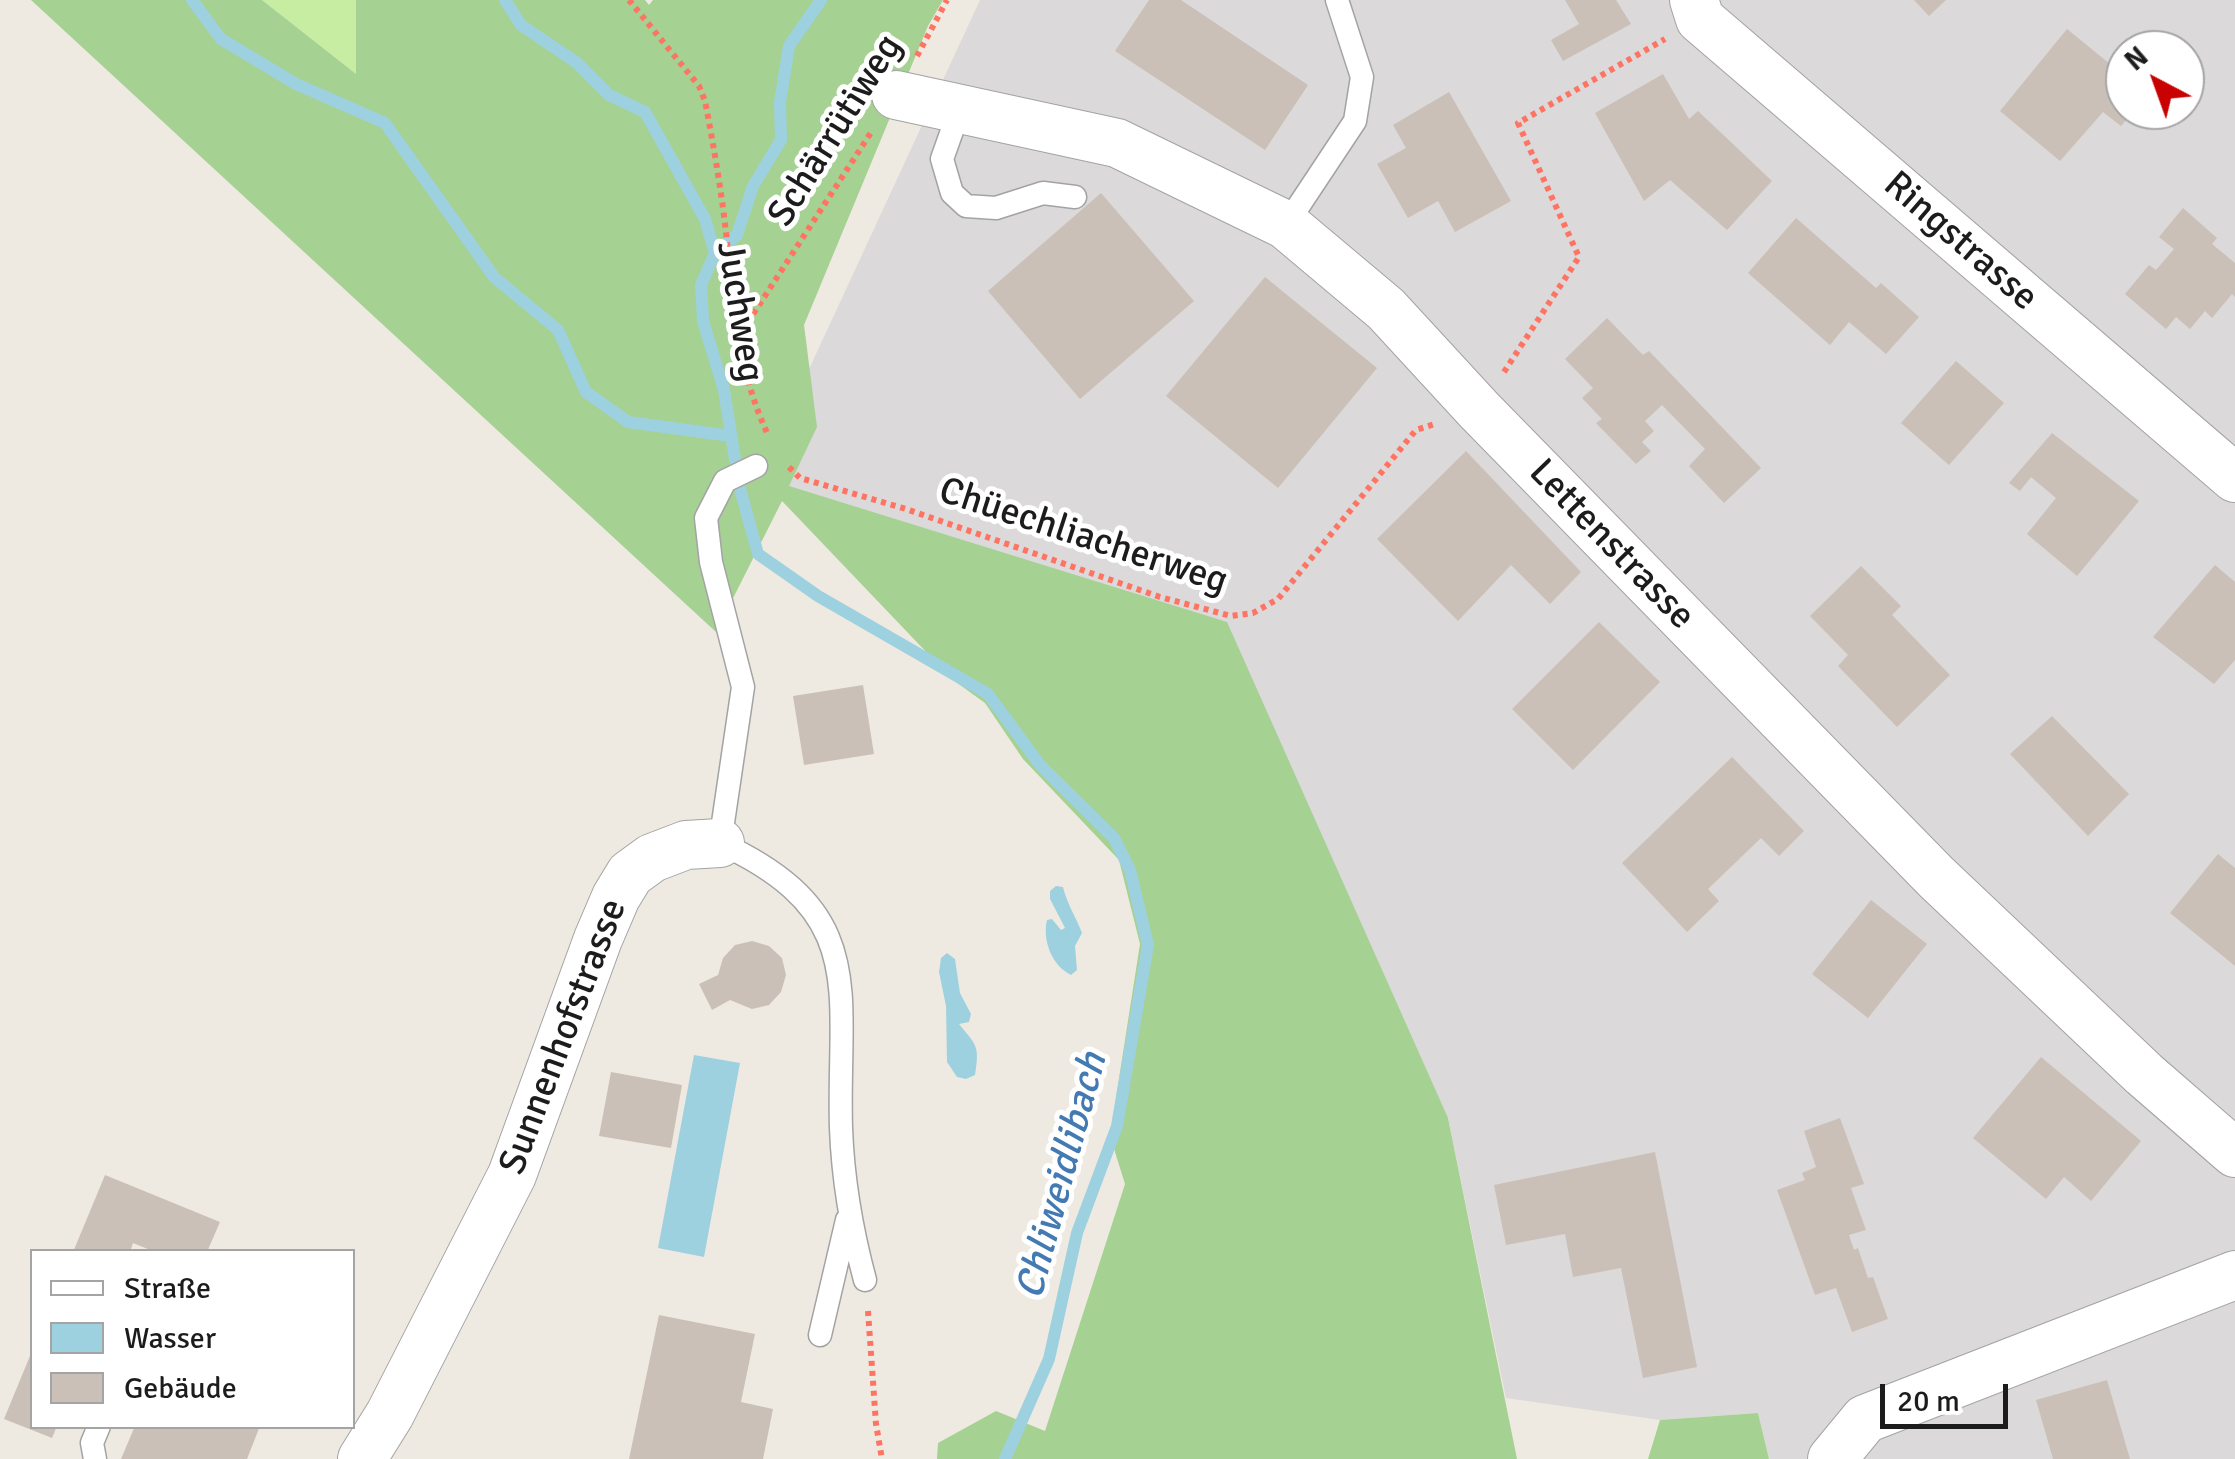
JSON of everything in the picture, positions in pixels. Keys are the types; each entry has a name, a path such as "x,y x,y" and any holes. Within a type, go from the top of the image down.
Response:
{"street":[{"name":"Ringstrasse","path":"1697,10 2235,478"},
{"name":"Lettenstrasse","path":"896,95 1116,143 1286,225 1386,308 1479,410 1936,876 2144,1074 2235,1153"},
{"name":"Sunnenhofstrasse","path":"362,1459 390,1414 512,1175 616,897 630,874 652,858 686,845 720,843"},
{"path":"1832,1459 1865,1419 2235,1275"}],"lane":[{"path":"1286,225 1355,122 1362,78 1337,0"},
{"path":"959,111 942,159 952,193 966,206 996,208 1043,193 1076,197"},
{"path":"756,466 725,480 706,518 711,562 743,687 720,843 777,875 814,913 832,942 844,1014 841,1127 848,1217 866,1280"},
{"path":"820,1336 848,1217"},
{"path":"95,1459 92,1442 98,1429"}],"path":[{"name":"Juchweg","path":"629,0 699,86 705,101 723,211 736,340 753,402 778,456"},
{"name":"Schärrütiweg","path":"736,340 896,95 947,0"},
{"path":"1479,410 1578,257 1518,123 1697,10"},
{"name":"Chüechliacherweg","path":"778,456 800,478 906,510 1160,598 1231,616 1253,612 1278,599 1416,430 1479,410"},
{"path":"756,466 778,456"},
{"path":"866,1280 882,1459"}],"shaded area":[{"path":"980,0 2235,0 2235,1459 1769,1459 1758,1413 1660,1420 1506,1398 1448,1118 759,477"}],"green space":[{"path":"31,0 262,0 356,74 356,0 645,0 649,5 653,0 943,0 928,26 804,325 817,427 789,486 1227,622 1448,1118 1517,1459 937,1459 938,1443 996,1411 1045,1431 1125,1184 1110,1136 1140,944 1119,860 1023,759 985,703 953,680 782,501 716,632"},
{"path":"262,0 356,0 357,75"},
{"path":"1758,1413 1769,1459 1648,1459 1660,1420"}],"water":[{"path":"1056,886 1063,887 1082,933 1075,946 1077,970 1071,975 1054,959 1046,936 1047,920 1052,919 1061,930 1065,928 1050,899 1050,891"},
{"path":"947,953 955,959 960,993 971,1014 969,1022 959,1024 977,1051 975,1075 966,1079 957,1077 947,1062 946,1006 939,972 941,958"},
{"path":"694,1055 740,1063 704,1257 658,1248"}],"building":[{"path":"1149,0 1181,0 1308,85 1265,150 1115,51"},
{"path":"1565,0 1616,0 1631,24 1563,61 1551,40 1579,24"},
{"path":"1914,0 1946,0 1929,16"},
{"path":"2067,29 2105,60 2105,114 2060,161 2000,111"},
{"path":"1663,74 1689,119 1698,111 1772,181 1727,230 1670,180 1644,201 1595,113"},
{"path":"1449,92 1511,201 1455,232 1438,201 1408,218 1377,164 1406,148 1393,125"},
{"path":"1101,193 1194,301 1080,399 988,291"},
{"path":"2183,208 2217,238 2212,244 2235,263 2235,297 2232,294 2212,318 2205,311 2190,329 2176,317 2166,329 2125,294 2149,265 2156,270 2174,249 2159,237"},
{"path":"1796,218 1876,288 1881,283 1919,317 1886,354 1849,322 1830,345 1748,273"},
{"path":"1265,277 1377,368 1278,488 1166,396"},
{"path":"1607,318 1643,355 1649,351 1761,468 1724,503 1689,466 1705,449 1662,405 1645,421 1654,431 1642,442 1651,451 1636,464 1596,423 1602,419 1582,398 1593,388 1565,359"},
{"path":"1956,361 2004,403 1949,465 1901,423"},
{"path":"2052,433 2139,501 2077,576 2027,534 2056,498 2031,477 2020,491 2009,483"},
{"path":"1466,451 1581,572 1550,604 1511,565 1458,621 1377,539"},
{"path":"2215,565 2235,582 2235,660 2214,684 2153,637"},
{"path":"1861,566 1901,606 1892,615 1950,675 1897,727 1838,666 1848,655 1810,616"},
{"path":"1599,622 1660,682 1573,770 1512,709"},
{"path":"863,685 874,754 804,765 793,696"},
{"path":"2052,716 2129,794 2088,836 2010,754"},
{"path":"1732,757 1804,831 1779,856 1761,838 1708,889 1719,901 1687,932 1622,863"},
{"path":"2218,854 2235,868 2235,966 2170,913"},
{"path":"1871,900 1927,944 1868,1018 1812,974"},
{"path":"752,941 769,946 782,958 786,975 781,992 769,1005 752,1009 730,1000 712,1010 699,984 718,975 723,958 735,945"},
{"path":"2041,1057 2141,1141 2091,1201 2064,1177 2046,1199 1973,1138"},
{"path":"611,1072 682,1085 671,1148 599,1136"},
{"path":"1840,1118 1864,1184 1851,1188 1866,1230 1849,1235 1868,1278 1873,1277 1888,1319 1852,1332 1836,1288 1815,1295 1777,1190 1805,1180 1802,1173 1816,1167 1804,1131"},
{"path":"1655,1152 1697,1367 1643,1378 1621,1268 1573,1277 1565,1234 1506,1245 1494,1185"},
{"path":"105,1175 220,1222 208,1249 148,1249 133,1243 131,1249 74,1249"},
{"path":"659,1315 755,1334 741,1402 773,1409 763,1459 629,1459"},
{"path":"30,1356 30,1429 56,1429 52,1438 4,1419"},
{"path":"2107,1380 2130,1459 2053,1459 2036,1400"},
{"path":"134,1429 259,1429 247,1459 121,1459"}],"waterway":[{"path":"192,0 221,39 296,84 385,123 494,277 558,330 586,392 628,422 731,436"},
{"path":"505,0 521,25 577,63 609,95 645,112 705,219 715,253"},
{"name":"Chliweidlibach","path":"821,0 789,46 780,102 781,140 753,186 737,235 715,253 701,285 703,321 724,390 739,485 758,554 818,596 988,694 1040,765 1114,838 1130,870 1148,945 1117,1126 1077,1233 1049,1359 1005,1459"}]}
